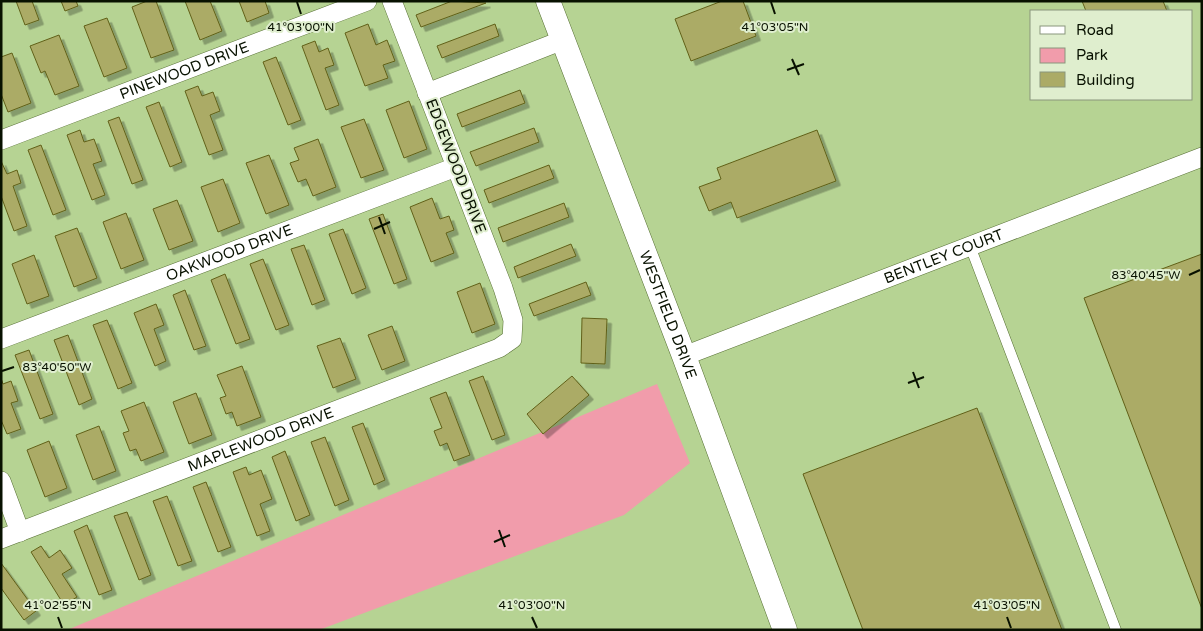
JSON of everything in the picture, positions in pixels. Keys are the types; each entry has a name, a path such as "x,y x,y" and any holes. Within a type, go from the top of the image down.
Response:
{"street":[{"name":"PINEWOOD DRIVE","path":"1,140 367,1"},
{"name":"EDGEWOOD DRIVE","path":"392,1 503,288 513,320 514,333"},
{"name":"WESTFIELD DRIVE","path":"548,1 684,356 785,630"},
{"path":"427,93 563,40"},
{"name":"BENTLEY COURT","path":"684,356 1202,157"},
{"name":"OAKWOOD DRIVE","path":"1,339 456,167"},
{"name":"MAPLEWOOD DRIVE","path":"1,539 499,348 507,344 514,333"},
{"path":"1,481 20,532"}],"lane":[{"path":"970,246 1116,630"}],"green space":[{"path":"657,384 690,463 624,515 319,630 67,630"}],"building":[{"path":"16,1 32,1 39,20 25,25"},
{"path":"61,1 76,1 78,6 65,11"},
{"path":"147,1 156,1 174,50 151,58 132,7"},
{"path":"185,1 210,1 222,31 200,40"},
{"path":"239,1 265,1 269,13 247,22"},
{"path":"452,1 486,3 421,27 416,15"},
{"path":"722,1 743,1 756,36 691,61 675,19"},
{"path":"1082,1 1163,1 1167,10 1086,10"},
{"path":"107,18 127,68 104,77 84,26"},
{"path":"368,24 376,45 387,40 395,61 383,65 388,78 365,86 345,33"},
{"path":"495,24 499,36 442,58 437,46"},
{"path":"59,35 79,86 55,95 45,71 41,73 30,46"},
{"path":"315,41 319,52 328,48 334,65 325,68 339,105 326,110 302,46"},
{"path":"12,53 31,103 8,112 1,94 1,57"},
{"path":"276,57 301,120 288,125 263,62"},
{"path":"198,86 202,96 213,92 220,111 210,115 223,150 209,155 185,91"},
{"path":"520,90 525,103 462,127 457,114"},
{"path":"409,101 427,149 404,158 386,110"},
{"path":"159,102 182,162 170,167 146,107"},
{"path":"119,117 143,180 132,184 108,121"},
{"path":"364,119 384,170 361,178 341,127"},
{"path":"534,128 539,142 476,166 470,152"},
{"path":"80,130 84,142 94,139 102,161 93,164 105,195 92,200 67,135"},
{"path":"817,130 836,181 737,218 731,202 709,211 699,187 721,179 717,168"},
{"path":"318,139 336,187 313,196 306,179 298,182 290,163 299,160 294,148"},
{"path":"41,145 66,210 53,215 28,150"},
{"path":"269,155 289,205 266,214 246,163"},
{"path":"1,161 7,174 17,170 21,183 13,186 27,226 14,231 1,196"},
{"path":"549,165 554,178 489,203 484,190"},
{"path":"223,179 240,223 218,232 201,187"},
{"path":"432,198 440,219 449,216 454,230 446,233 454,253 431,262 410,207"},
{"path":"177,200 193,241 169,250 153,209"},
{"path":"564,203 569,217 503,242 498,228"},
{"path":"126,213 144,260 121,269 103,222"},
{"path":"383,214 407,279 394,284 369,219"},
{"path":"77,228 97,278 74,287 55,236"},
{"path":"343,229 366,288 352,294 329,234"},
{"path":"571,244 576,256 518,278 514,267"},
{"path":"304,245 325,300 312,305 291,249"},
{"path":"1202,254 1202,609 1084,298"},
{"path":"34,255 49,296 27,304 12,264"},
{"path":"263,259 289,325 276,330 250,264"},
{"path":"225,274 250,339 236,344 211,280"},
{"path":"586,282 591,295 534,316 529,304"},
{"path":"480,283 495,324 472,333 457,292"},
{"path":"185,290 206,346 194,350 173,295"},
{"path":"156,304 164,325 154,329 166,361 155,366 134,313"},
{"path":"582,318 607,319 605,364 581,363"},
{"path":"107,320 132,383 118,389 93,325"},
{"path":"392,326 405,361 382,370 368,335"},
{"path":"68,335 92,399 79,405 54,340"},
{"path":"340,338 356,379 333,388 317,346"},
{"path":"29,350 53,414 40,419 15,355"},
{"path":"242,366 261,417 237,426 232,412 226,414 220,398 226,396 217,375"},
{"path":"483,376 505,435 492,440 469,381"},
{"path":"572,376 589,395 543,434 527,414"},
{"path":"1,378 3,384 11,381 18,401 11,403 21,429 7,434 1,420"},
{"path":"446,392 470,455 454,461 447,443 440,446 434,431 442,428 430,398"},
{"path":"196,393 212,435 189,444 173,402"},
{"path":"144,402 164,452 141,461 136,449 130,451 123,433 129,431 121,411"},
{"path":"977,408 1062,630 863,630 803,474"},
{"path":"363,423 385,480 374,485 352,427"},
{"path":"99,426 116,471 93,480 76,435"},
{"path":"325,437 349,500 335,506 311,442"},
{"path":"49,441 67,488 45,497 27,450"},
{"path":"285,451 310,515 296,521 272,457"},
{"path":"246,467 249,475 261,470 272,499 260,504 270,531 257,536 233,472"},
{"path":"206,482 231,547 218,552 193,487"},
{"path":"167,496 192,561 178,566 153,501"},
{"path":"127,512 151,575 139,580 114,516"},
{"path":"87,525 112,590 99,595 74,531"},
{"path":"41,546 49,558 60,550 72,568 62,574 77,597 64,605 31,552"},
{"path":"1,563 36,611 24,620 1,588"}]}
